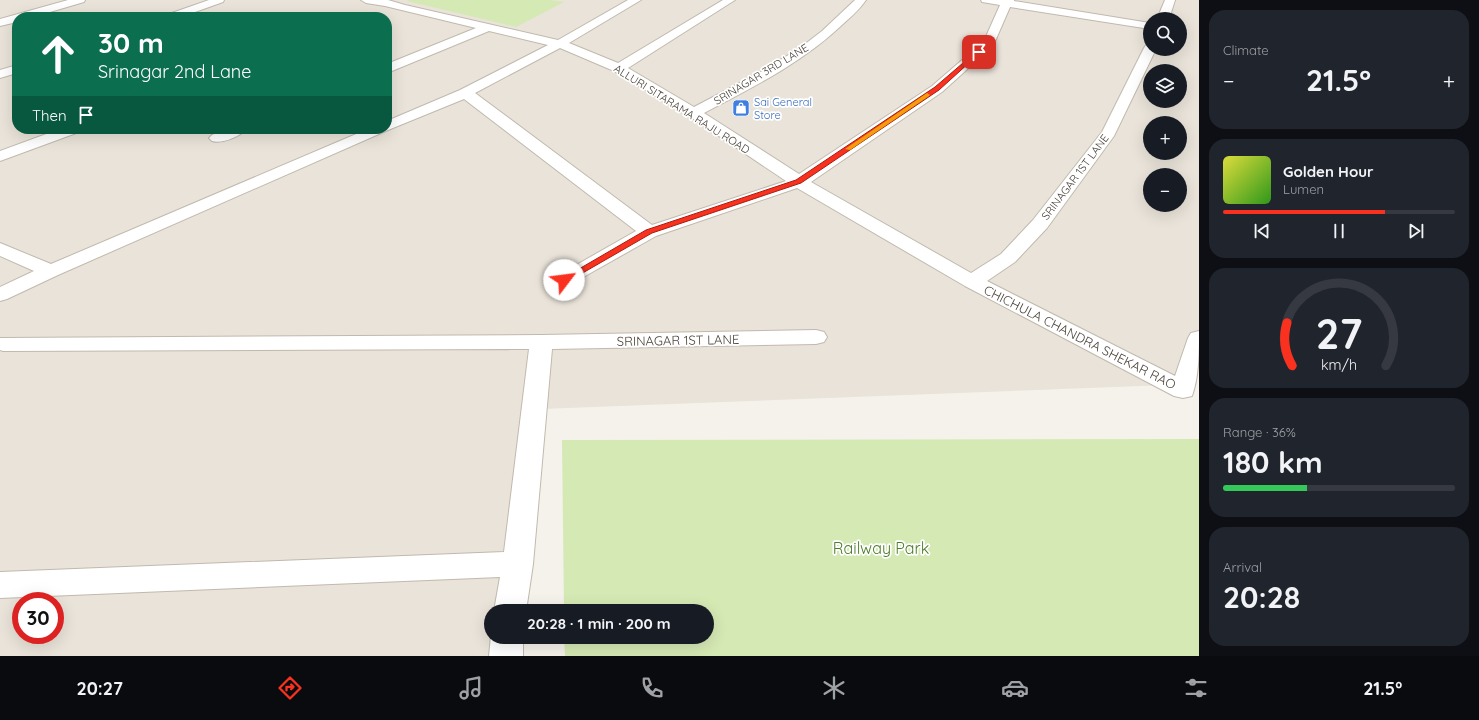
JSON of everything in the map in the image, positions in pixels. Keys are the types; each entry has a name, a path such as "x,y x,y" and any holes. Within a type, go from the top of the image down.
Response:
{"street":[{"path":"38,12 80,0"},
{"path":"184,12 219,0"},
{"name":"ALLURI SITARAMA RAJU ROAD","path":"366,0 391,7 490,27 560,44 619,68 694,113 799,182 972,282"},
{"path":"392,124 465,93 560,44 636,0"},
{"path":"619,68 730,0"},
{"name":"SRINAGAR 3RD LANE","path":"694,113 764,76 803,51 834,27 861,0"},
{"path":"986,0 1008,2 1143,25"},
{"path":"1166,12 1170,0"},
{"path":"564,280 649,232 799,182 937,89 989,43 1008,2"},
{"path":"0,23 12,19"},
{"path":"392,67 490,27"},
{"name":"SRINAGAR 1ST LANE","path":"972,282 1008,258 1040,224 1109,133 1146,56"},
{"path":"0,74 12,70"},
{"path":"465,93 649,232"},
{"path":"0,156 60,134"},
{"path":"217,138 226,134"},
{"path":"0,295 51,271 369,134"},
{"path":"0,249 51,271"},
{"name":"CHICHULA CHANDRA SHEKAR RAO","path":"972,282 1183,390 1199,338"},
{"name":"SRINAGAR 1ST LANE","path":"3,344 541,342 816,337"},
{"path":"511,604 518,564 541,342"},
{"path":"0,585 518,564"},
{"path":"506,656 507,644"}],"shaded area":[{"path":"0,0 1199,0 1199,368 1194,384 541,409 526,604 484,604 484,644 523,644 522,656 0,656"}],"green space":[{"path":"549,0 564,2 516,27 407,1"},
{"name":"Railway Park","path":"1199,439 1199,656 565,656 564,644 714,644 714,604 564,604 562,440"}],"slow traffic":[{"path":"848,149 927,95"}],"place":[{"name":"Sai General Store","path":"741,108"}],"route":[{"path":"564,280 649,232 799,182 937,89 979,52"}]}
